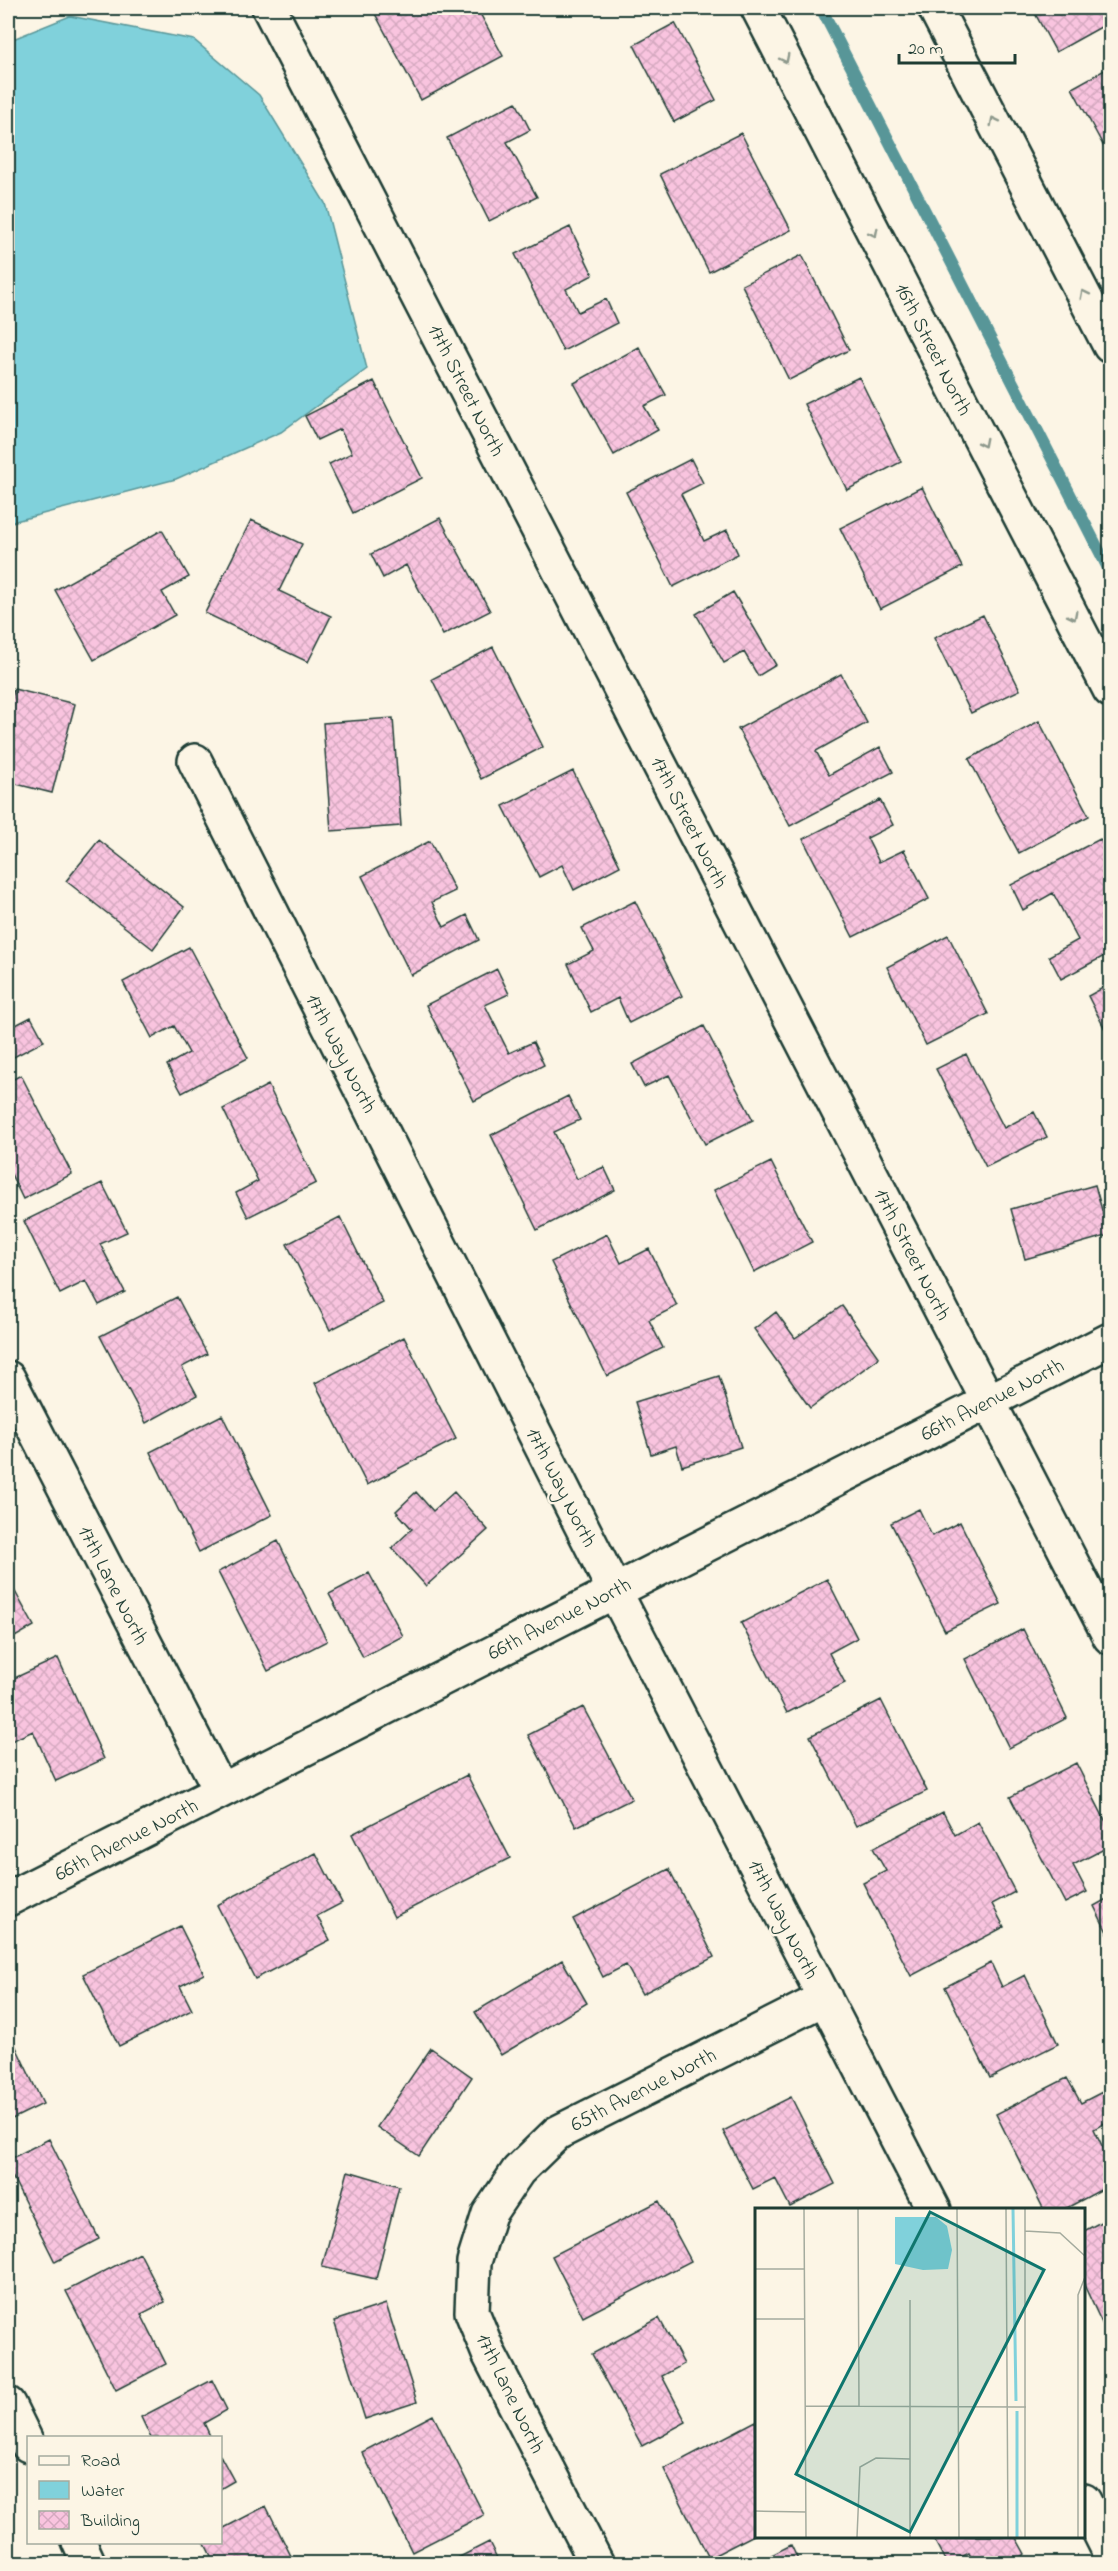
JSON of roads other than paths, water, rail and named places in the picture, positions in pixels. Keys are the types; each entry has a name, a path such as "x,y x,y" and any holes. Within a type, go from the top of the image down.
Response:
{"street":[{"name":"17th Street North","path":"269,8 1110,1637"},
{"name":"16th Street North","path":"758,8 1110,690"},
{"path":"935,8 1110,346"},
{"name":"17th Way North","path":"195,762 614,1590 933,2208"},
{"name":"66th Avenue North","path":"8,1899 1110,1340"},
{"name":"17th Lane North","path":"8,1378 221,1791"},
{"name":"65th Avenue North","path":"489,2214 518,2171 557,2133 825,1998"},
{"name":"17th Lane North","path":"489,2214 474,2262 472,2312 489,2354 597,2564"},
{"path":"8,2404 27,2443"},
{"path":"1085,2505 1110,2553"},
{"path":"80,2544 89,2564"}],"water":[{"path":"70,16 194,40 259,95 325,203 367,369 281,432 176,479 8,523 8,41"}],"waterway":[{"path":"821,8 1110,572"}]}
